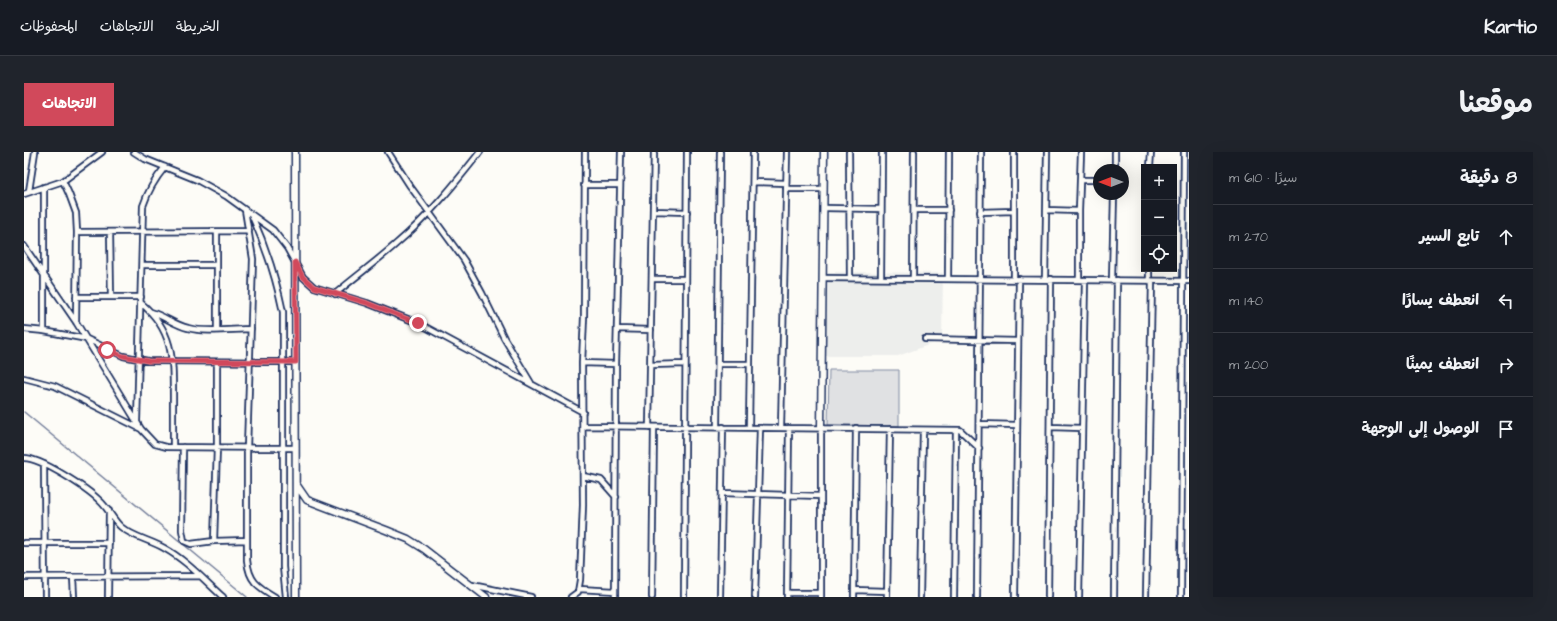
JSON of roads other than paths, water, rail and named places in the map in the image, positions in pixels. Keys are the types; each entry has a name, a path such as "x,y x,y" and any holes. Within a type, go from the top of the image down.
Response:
{"street":[{"path":"29,191 34,152"},
{"path":"24,194 29,191 63,181 102,152"},
{"path":"134,152 220,192 252,214 273,230 284,243 303,277 314,287 367,303 418,323 582,412"},
{"path":"295,152 296,597"},
{"path":"388,152 410,186 464,260 504,338 531,384"},
{"path":"335,294 396,244 430,212 480,152"},
{"path":"571,597 578,592 581,571 585,152"},
{"path":"615,597 617,427 616,364 619,185 621,152"},
{"path":"652,597 651,330 654,152"},
{"path":"684,597 687,152"},
{"path":"717,427 720,152"},
{"path":"749,427 753,152"},
{"path":"781,428 787,152"},
{"path":"789,428 787,595 821,595 824,152"},
{"path":"849,152 850,277"},
{"path":"881,277 882,152"},
{"path":"913,278 914,152"},
{"path":"948,279 949,152"},
{"path":"978,597 981,152"},
{"path":"1014,152 1014,211 1018,341 1015,597"},
{"path":"1044,279 1047,152"},
{"path":"1079,597 1082,428 1082,280 1079,211 1081,152"},
{"path":"1115,152 1115,164"},
{"path":"1150,164 1151,152"},
{"path":"1181,597 1184,152"},
{"path":"137,421 143,206 147,193 156,177 165,167"},
{"path":"1080,180 1093,180"},
{"path":"63,181 76,213 76,322"},
{"path":"753,182 786,183"},
{"path":"584,185 619,185"},
{"path":"44,187 44,331"},
{"path":"786,189 824,189"},
{"path":"1114,200 1114,597"},
{"path":"824,208 881,209"},
{"path":"245,210 253,259 247,448 248,571 256,585 275,597"},
{"path":"914,210 949,210"},
{"path":"1046,210 1079,211"},
{"path":"654,211 687,212"},
{"path":"980,212 1014,211"},
{"path":"252,214 275,277 283,322 283,567 286,597"},
{"path":"77,232 249,231"},
{"path":"110,232 111,297"},
{"path":"217,232 218,329"},
{"path":"24,246 87,339 141,429 155,444 161,447 296,448"},
{"path":"142,265 217,266"},
{"path":"1146,597 1149,272"},
{"path":"823,278 881,277 1189,281"},
{"path":"652,279 686,279"},
{"path":"1048,597 1051,279"},
{"path":"76,297 141,297"},
{"path":"141,304 151,312 195,330 251,329"},
{"path":"151,312 165,333 173,362 173,447"},
{"path":"617,329 651,330"},
{"path":"24,330 44,331 87,339 107,350 138,360 173,362 296,362"},
{"path":"925,339 1018,341"},
{"path":"214,541 217,447 217,362"},
{"path":"582,363 616,364"},
{"path":"651,365 685,364"},
{"path":"718,364 750,364"},
{"path":"24,378 55,386 141,429"},
{"path":"979,424 1017,425"},
{"path":"583,426 960,430 979,448"},
{"path":"720,597 723,427"},
{"path":"1050,427 1082,428"},
{"path":"755,597 760,428"},
{"path":"854,597 856,428"},
{"path":"887,597 890,429"},
{"path":"920,597 923,430"},
{"path":"954,597 956,430"},
{"path":"183,447 182,536 184,541 191,544 214,541 247,540"},
{"path":"24,458 35,460 44,464 89,491 109,511 120,527 164,548 185,563 223,597"},
{"path":"44,464 45,597"},
{"path":"583,476 601,480 616,497"},
{"path":"296,484 307,500 342,512 408,539 424,549 486,597"},
{"path":"722,493 821,496"},
{"path":"108,597 109,511"},
{"path":"24,543 109,542"},
{"path":"24,577 200,576"},
{"path":"73,577 74,597"},
{"path":"470,584 531,597"},
{"path":"579,589 616,591"},
{"path":"854,590 887,591"}],"waterway":[{"path":"24,412 247,597"}]}
